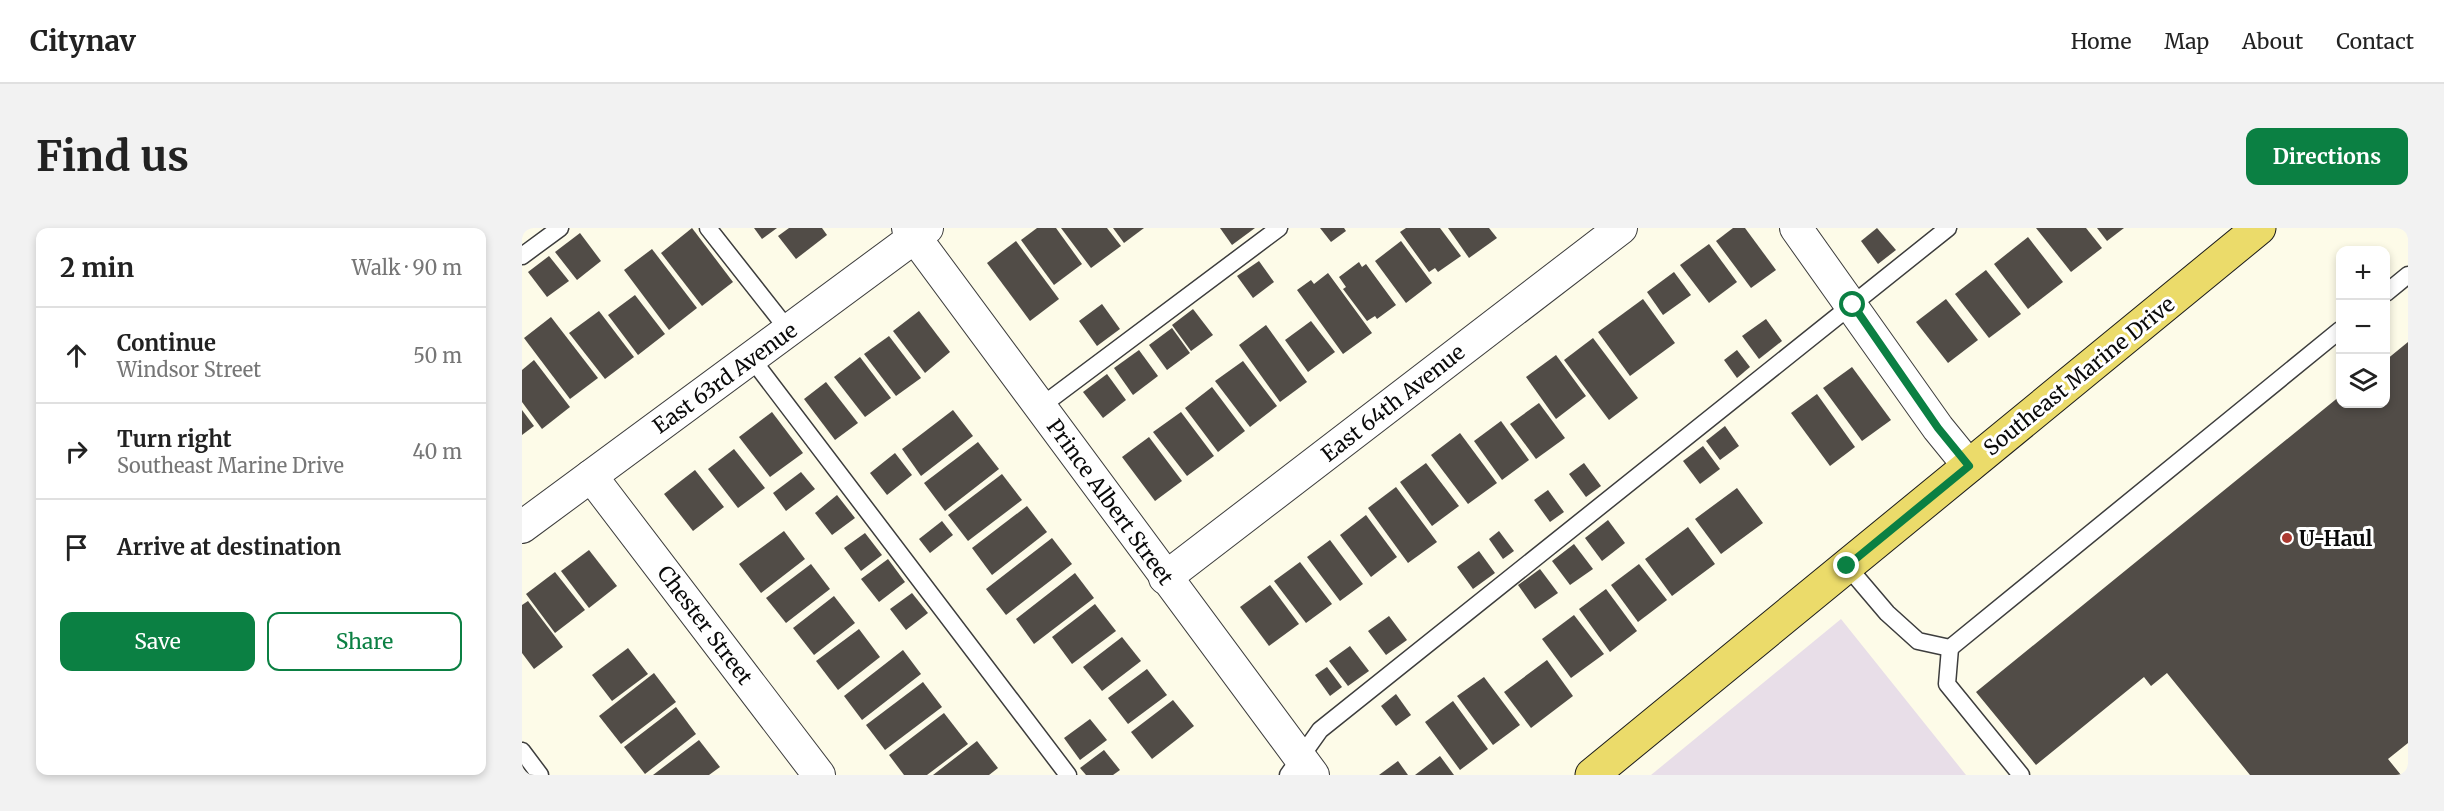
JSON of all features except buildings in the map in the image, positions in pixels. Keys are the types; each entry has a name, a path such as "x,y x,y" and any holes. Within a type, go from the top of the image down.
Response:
{"main road":[{"name":"Southeast Marine Drive","path":"1592,775 2259,228"}],"street":[{"name":"East 64th Avenue","path":"1165,578 1621,228"},
{"path":"1796,228 1853,305 1938,428 1969,466"},
{"name":"East 63rd Avenue","path":"522,527 752,359 917,231"},
{"name":"Prince Albert Street","path":"917,231 1040,407 1301,769"},
{"name":"Chester Street","path":"591,476 819,775"}],"lane":[{"path":"522,256 560,228"},
{"path":"708,228 789,331"},
{"path":"1040,407 1279,228"},
{"path":"1301,769 1320,730 1948,228"},
{"path":"2390,289 2408,275"},
{"path":"2021,775 1947,684 1950,648 2336,333"},
{"path":"752,359 1068,775"},
{"path":"1847,566 1887,613 1918,641 1950,648"},
{"path":"522,752 540,775"}],"shaded area":[{"path":"1841,619 1966,775 1651,775"}],"place":[{"name":"U-Haul","path":"2287,538"}],"route":[{"path":"1847,566 1969,466 1938,428 1853,305"}]}
